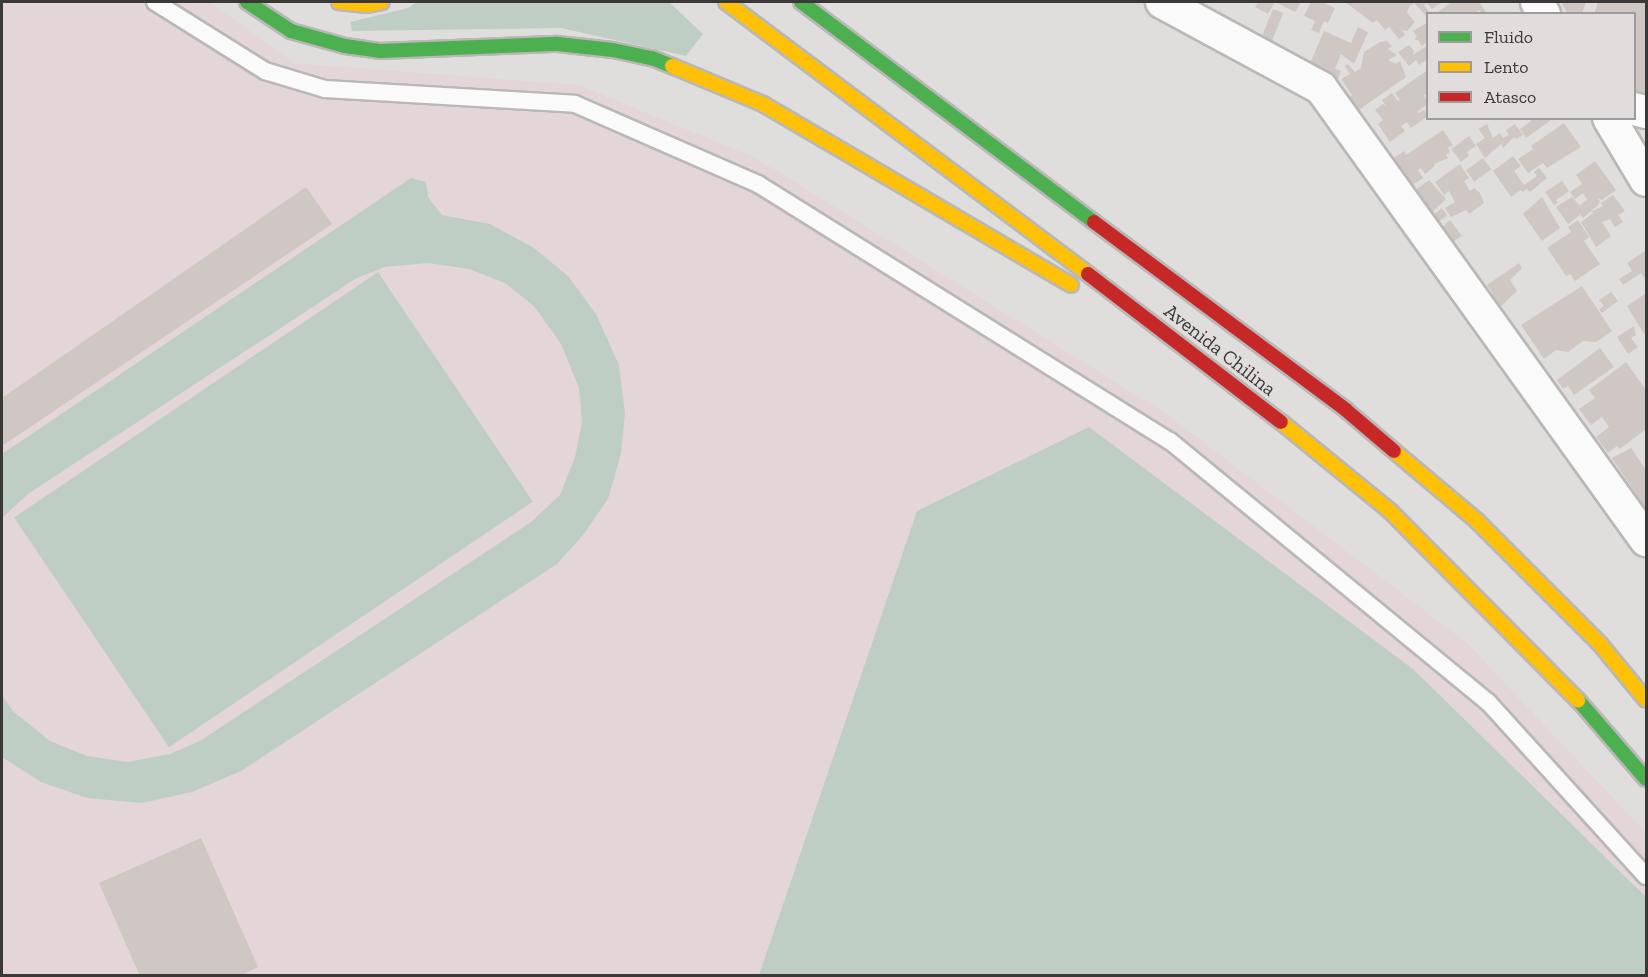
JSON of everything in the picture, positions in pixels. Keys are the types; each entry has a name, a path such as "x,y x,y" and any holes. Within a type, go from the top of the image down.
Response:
{"main road":[{"path":"247,2 291,31 345,46 380,51 558,44 613,50 652,58 763,104 1227,378"},
{"path":"339,2 367,5 382,2"},
{"name":"Avenida Chilina","path":"726,2 1227,378 1390,511 1561,680 1647,779"},
{"name":"Avenida Chilina","path":"801,2 1346,410 1477,521 1600,644 1647,700"}],"street":[{"path":"1162,2 1321,88 1647,540"},
{"path":"1610,120 1647,180"}],"lane":[{"path":"155,2 265,70 325,89 575,104 758,184 1170,441 1488,702 1647,876"}],"shaded area":[{"path":"2,2 210,2 294,63 579,85 756,158 1165,413 1467,643 1646,833 1646,975 2,976"},
{"path":"417,2 669,2 703,34 686,56 561,28 352,31 350,22 408,8"},
{"path":"411,178 426,182 428,197 442,215 490,224 534,248 568,276 596,314 619,365 625,413 621,454 608,499 583,535 557,564 241,771 192,792 142,803 87,798 41,782 2,757 2,696 14,712 50,741 87,756 128,762 170,754 200,741 531,522 560,495 575,457 582,422 579,388 561,344 534,306 505,283 469,269 428,263 385,267 355,279 28,494 2,518 2,454"},
{"path":"378,272 533,502 169,747 14,517"},
{"path":"1089,427 1413,669 1646,897 1646,975 759,975 917,511"}],"building":[{"path":"1258,2 1275,2 1268,14 1255,7"},
{"path":"1275,2 1301,2 1295,12"},
{"path":"1311,2 1321,2 1335,8 1328,23 1324,21 1319,33 1311,30 1315,21 1304,16"},
{"path":"1345,2 1442,2 1432,9 1427,3 1424,5 1429,12 1426,12 1426,16 1414,3 1409,7 1407,13 1415,22 1407,31 1402,30 1405,35 1399,39 1389,27 1385,30 1377,20 1373,23"},
{"path":"1452,2 1479,2 1486,12 1479,10 1476,12 1438,12"},
{"path":"1561,2 1586,2 1583,12 1567,12"},
{"path":"1598,2 1646,2 1646,104 1636,102 1636,12 1595,12"},
{"path":"1273,9 1283,13 1272,41 1262,37"},
{"path":"1426,23 1426,43 1422,46 1418,40 1414,40 1417,37 1413,31"},
{"path":"1358,27 1368,32 1354,64 1341,54 1335,69 1341,71 1338,79 1309,66 1324,31 1351,43"},
{"path":"1387,41 1392,46 1388,49 1397,55 1388,60 1396,64 1400,61 1406,77 1350,116 1340,104 1352,95 1341,79 1350,74 1345,66 1347,64 1355,72 1361,68 1364,52 1380,42"},
{"path":"1409,45 1414,51 1413,55 1426,46 1426,60 1419,65 1416,60 1409,66 1398,52"},
{"path":"1426,71 1426,94 1424,95 1426,105 1418,111 1419,113 1424,110 1426,117 1411,128 1407,122 1401,126 1405,131 1390,142 1378,124 1383,120 1375,110 1383,104 1386,106 1382,100 1392,93 1398,101 1400,100 1395,93"},
{"path":"1551,120 1526,138 1520,129 1531,121"},
{"path":"1564,123 1581,147 1547,168 1543,163 1528,173 1518,159 1533,149 1531,146"},
{"path":"1487,124 1493,138 1500,133 1503,138 1509,135 1506,130 1515,124 1523,135 1516,139 1514,137 1503,148 1501,144 1485,158 1476,144 1485,138 1478,129"},
{"path":"1443,130 1453,145 1448,148 1450,152 1446,155 1448,158 1434,164 1435,166 1425,174 1421,168 1418,170 1423,178 1411,186 1408,182 1403,186 1397,178 1404,173 1402,171 1396,175 1387,163 1404,151 1406,155"},
{"path":"1469,136 1476,146 1467,152 1469,156 1461,162 1451,149"},
{"path":"1513,156 1521,166 1514,171 1524,185 1537,176 1534,172 1539,168 1547,178 1530,192 1527,189 1523,192 1521,190 1511,197 1493,171"},
{"path":"1483,158 1491,169 1474,182 1466,170"},
{"path":"1595,161 1616,190 1602,200 1597,198 1600,201 1598,205 1583,218 1577,210 1580,215 1568,224 1556,207 1572,197 1582,208 1580,205 1587,200 1583,193 1575,199 1570,192 1582,184 1576,175"},
{"path":"1460,164 1469,178 1464,181 1470,191 1474,188 1480,193 1484,203 1469,214 1466,210 1451,217 1445,208 1455,202 1449,191 1444,195 1435,182"},
{"path":"1429,180 1446,199 1429,215 1422,205 1425,203 1414,191"},
{"path":"1562,181 1569,191 1556,200 1558,203 1554,205 1545,192"},
{"path":"306,187 332,224 2,446 2,398"},
{"path":"1613,195 1625,211 1618,215 1623,222 1615,227 1610,219 1602,222 1611,236 1596,247 1581,222 1593,213 1592,211 1603,206 1601,203"},
{"path":"1542,197 1560,228 1542,241 1523,214"},
{"path":"1442,208 1447,215 1434,225 1429,217"},
{"path":"1450,220 1462,236 1448,245 1438,231"},
{"path":"1578,220 1589,237 1584,241 1600,264 1575,281 1570,274 1566,276 1547,248 1571,232 1568,227"},
{"path":"1646,250 1646,276 1644,278 1641,273 1623,285 1619,279 1632,271 1627,263"},
{"path":"1519,263 1522,268 1510,280 1517,291 1497,310 1486,299 1493,294 1487,285"},
{"path":"1582,286 1612,331 1596,342 1583,341 1568,352 1556,350 1544,359 1521,325"},
{"path":"1611,292 1618,301 1602,313 1599,309 1604,306 1599,300"},
{"path":"1646,293 1646,332 1644,334 1627,306"},
{"path":"1634,326 1636,335 1631,338 1638,347 1628,354 1617,337"},
{"path":"1600,348 1614,367 1574,395 1568,386 1563,389 1557,380"},
{"path":"1626,362 1646,390 1646,429 1620,449 1617,446 1608,453 1596,437 1609,427 1602,417 1591,425 1579,409 1595,398 1589,390"},
{"path":"1631,448 1646,470 1646,509 1612,458"},
{"path":"201,838 258,967 240,976 140,976 99,883"}],"traffic: fast":[{"path":"247,2 291,31 345,46 380,51 558,44 613,50 652,58 672,66"},
{"path":"801,2 1094,222"},
{"path":"1578,700 1646,779"}],"traffic: slow":[{"path":"339,2 367,5 382,2"},
{"path":"726,2 1088,274"},
{"path":"672,66 763,104 1071,285"},
{"path":"1281,422 1390,511 1578,700"},
{"path":"1394,451 1477,521 1600,644 1646,700"}],"traffic: jam":[{"path":"1094,222 1346,410 1394,451"},
{"path":"1088,274 1281,422"}]}
